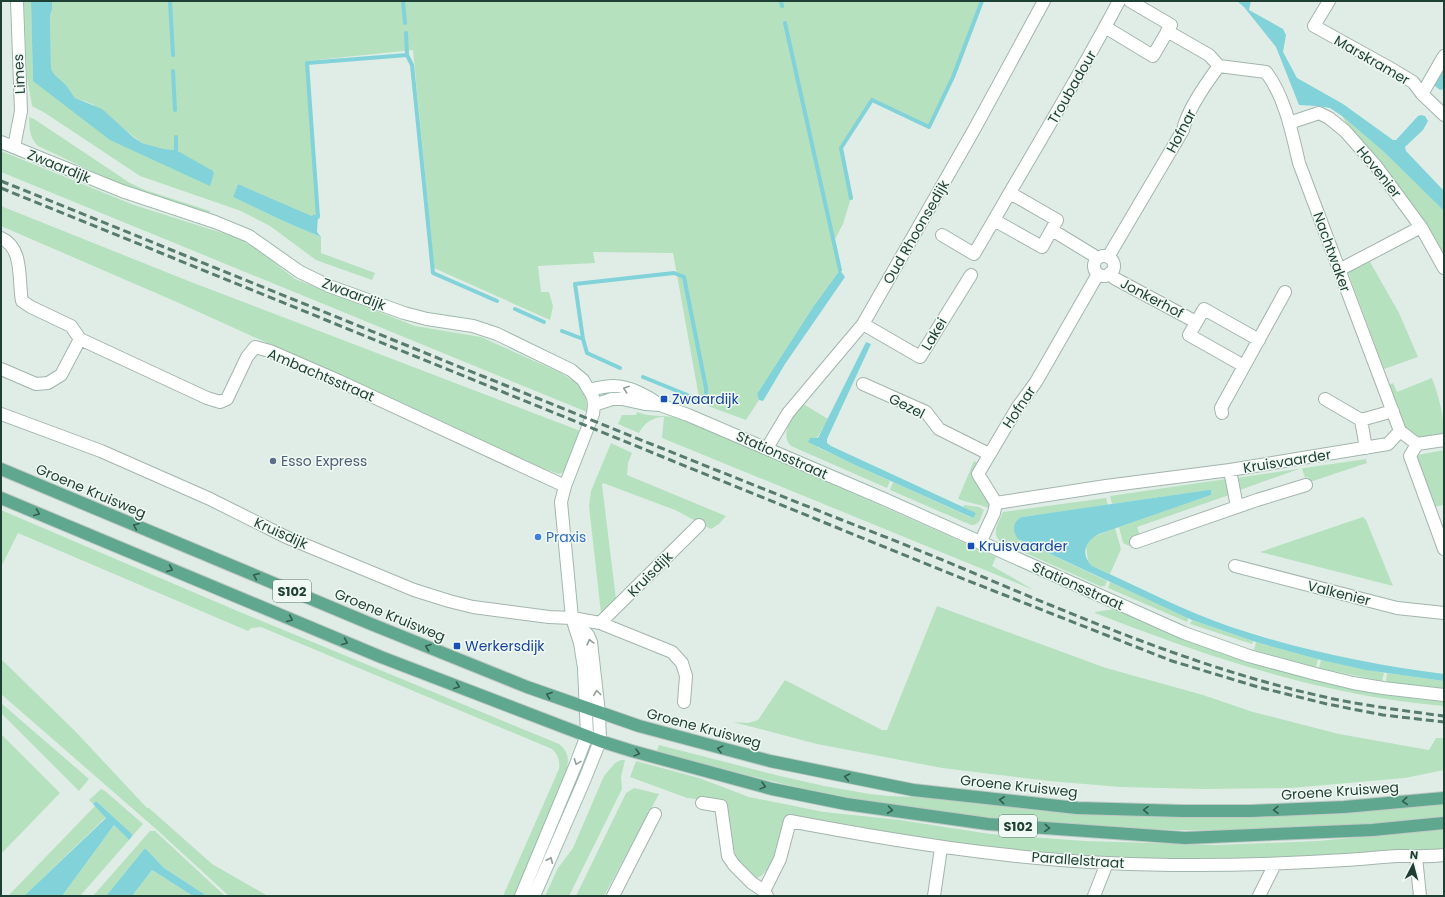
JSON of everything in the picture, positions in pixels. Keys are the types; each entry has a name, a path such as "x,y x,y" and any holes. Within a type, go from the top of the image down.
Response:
{"main road":[{"name":"Groene Kruisweg","path":"1,469 371,624 527,687 658,732 770,761 913,790 1077,808 1251,811 1344,807 1444,798"},
{"name":"S102","path":"1,498 381,657 600,741 779,790 846,804 988,824 1185,838 1372,830 1444,823"}],"street":[{"name":"Limes","path":"14,147 21,110 17,1"},
{"name":"Oud Rhoonsedijk","path":"767,448 788,413 863,324 975,128 1044,1"},
{"name":"Troubadour","path":"942,235 974,254 1038,147 1119,1"},
{"path":"1105,27 1153,56 1171,25 1130,1"},
{"name":"Marskramer","path":"1329,1 1314,26 1413,82 1422,94 1443,111"},
{"path":"1167,31 1209,55 1220,66"},
{"path":"1422,94 1444,56"},
{"name":"Nachtwaker","path":"1220,66 1266,72 1273,81 1289,123 1299,163 1400,431"},
{"name":"Hofnar","path":"1102,258 1183,130 1185,121 1209,79 1220,66"},
{"name":"Hovenier","path":"1289,123 1319,113 1329,118 1345,131 1376,166 1421,226 1444,268"},
{"name":"Zwaardijk","path":"1,142 122,191 215,222 249,236 300,272 328,286 404,313 428,319 473,326 497,334 571,370 583,380 589,390 594,405"},
{"path":"994,220 1042,247 1058,220 1010,193"},
{"path":"1339,270 1421,226"},
{"path":"1052,230 1093,255 1102,258 1113,263 1112,270 1104,274 1094,267 1102,258"},
{"name":"Ambachtsstraat","path":"1,238 8,241 17,255 22,300 31,307 71,326 80,339 207,398 220,402 227,399 246,357 255,347 339,381 565,486"},
{"name":"Hofnar","path":"996,503 978,474 1017,408 1036,382 1104,274"},
{"name":"Jonkerhof","path":"1104,274 1196,322"},
{"name":"Lakei","path":"863,324 920,357 971,275"},
{"path":"1222,413 1221,408 1285,292"},
{"name":"Jonkerhof","path":"1244,366 1189,335 1196,322 1204,309 1259,340"},
{"path":"1,369 36,384 48,383 61,375 80,339"},
{"name":"Gezel","path":"863,384 926,412 938,429 989,454"},
{"name":"Stationsstraat","path":"589,390 619,386 648,396 660,405"},
{"name":"Stationsstraat","path":"594,405 612,398 622,399 645,404 660,405 710,423 1184,632 1249,656 1353,683 1444,696"},
{"path":"1325,399 1361,420 1393,411"},
{"path":"521,896 587,735 584,668 580,643 572,618 561,502 565,486 586,435 593,414 594,405"},
{"name":"Kruisdijk","path":"1,414 101,452 212,500 286,537 414,590 473,607 599,622 699,525"},
{"path":"1361,420 1366,448"},
{"path":"1400,431 1416,444 1444,440"},
{"name":"Kruisvaarder","path":"996,503 1106,486 1230,470 1366,448 1388,444 1400,431"},
{"path":"1416,444 1410,456 1444,549"},
{"path":"1230,470 1237,507"},
{"name":"Kruisvaarder","path":"1136,542 1306,485"},
{"path":"980,543 994,513 996,503"},
{"name":"Valkenier","path":"1235,566 1397,608 1444,613"},
{"path":"534,896 582,788 600,741 599,713 591,642 588,635 572,618"},
{"path":"599,622 672,652 682,663 686,676 684,702"},
{"path":"702,803 721,806 728,856 734,865 752,883 766,894"},
{"path":"613,896 655,814"},
{"name":"Parallelstraat","path":"766,894 780,859 790,821 865,836 941,848 1107,863 1194,866 1275,864 1397,856 1416,857 1444,855"},
{"path":"934,896 941,848"},
{"path":"1416,857 1420,896"},
{"path":"1094,896 1107,863"},
{"path":"1259,896 1275,864"}],"green space":[{"path":"24,1 31,1 33,81 210,185 214,174 176,150 164,149 142,143 92,104 75,98 66,85 54,74 51,69 50,16 52,1 982,1 953,77 929,127 872,100 841,147 851,198 843,224 834,241 840,270 813,307 757,394 759,400 746,420 700,403 673,253 593,252 595,263 538,266 541,292 549,292 553,306 550,320 434,268 413,50 307,61 318,216 315,214 312,216 238,184 233,197 321,237 321,253 375,273 372,280 316,260 270,226 241,211 140,176 32,106 27,78"},
{"path":"1342,116 1384,152 1444,211 1444,258 1351,131"},
{"path":"29,117 130,183 145,190 210,211 209,215 119,184 38,146 31,136"},
{"path":"1,151 134,205 238,238 261,252 295,279 415,326 481,337 561,373 579,385 586,396 587,412 1,172"},
{"path":"1,206 191,282 583,432 567,471 559,474 545,469 179,303 1,226"},
{"path":"1369,260 1399,313 1418,357 1384,369 1348,272"},
{"path":"1432,378 1441,406 1444,435 1416,439 1404,430 1389,385 1393,383 1397,392"},
{"path":"800,402 828,419 817,438 817,447 890,481 887,488 791,446 786,436 788,424"},
{"path":"637,412 647,415 675,417 722,435 996,557 992,566 1034,590 662,438 664,417 649,421 643,426 639,433 618,424 622,415 636,415"},
{"path":"611,443 632,453 628,463 627,475 726,516 719,524 711,529 675,510 603,483 602,485 616,599 601,613 589,506 591,491"},
{"path":"1444,450 1444,505 1433,507 1416,466 1418,455"},
{"path":"1366,459 1367,463 1310,482 1308,477 1305,478 1302,468"},
{"path":"974,461 978,463 974,477 976,483 986,496 989,508 958,499"},
{"path":"1300,469 1237,491 1236,478"},
{"path":"1226,479 1229,495 1137,527 1140,536 1133,544 1129,546 1123,543 1119,527 1211,495 1208,490 1112,504 1110,496"},
{"path":"893,482 972,518 975,513 963,507 964,505 979,507 984,510 978,522 971,525 890,490"},
{"path":"1106,498 1108,505 1022,517 1018,539 1107,581 1105,586 1102,587 1001,542 996,535 996,528 1003,512"},
{"path":"1,510 235,610 559,744 566,752 568,757 564,781 516,896 503,896 559,769 558,758 552,749 261,627 251,628 248,631 18,533 1,567"},
{"path":"1363,517 1366,520 1393,586 1260,552"},
{"path":"1115,528 1121,549 1110,574 1092,566 1088,561 1086,546 1091,538"},
{"path":"1110,582 1189,617 1187,622 1108,588"},
{"path":"937,606 1106,668 1203,695 1253,712 1339,734 1429,750 1436,738 1444,738 1444,770 1405,778 1291,788 1202,789 1120,787 1049,781 942,768 817,744 733,722 748,723 758,720 785,680 882,730 887,730"},
{"path":"1115,609 1196,644 1256,664 1349,688 1444,702 1444,706 1399,701 1310,684 1180,645 1095,613"},
{"path":"1192,620 1253,641 1252,644 1190,624"},
{"path":"1256,642 1318,659 1316,667 1254,650"},
{"path":"1,659 75,731 147,808 149,808 212,864 268,896 229,896 156,829 1,694"},
{"path":"1321,660 1384,673 1382,681 1319,668"},
{"path":"1387,673 1444,681 1444,690 1386,682"},
{"path":"1,703 89,779 79,791 1,713"},
{"path":"1,734 60,793 1,854"},
{"path":"659,745 824,786 888,796 940,798 1118,815 1206,817 1256,817 1444,803 1444,816 1384,823 1264,830 1142,829 1022,821 910,807 824,793 719,768 657,751"},
{"path":"625,760 621,777 622,789 569,896 545,896 558,868 573,848 604,776 615,763"},
{"path":"636,761 699,778 749,797 824,812 900,820 990,834 1085,841 1217,845 1318,841 1444,829 1444,849 1307,857 1142,861 1012,852 911,838 787,816 773,859 764,873 757,878 748,873 736,856 730,834 727,802 687,798 630,777"},
{"path":"634,788 659,794 604,896 576,896 626,793"},
{"path":"101,789 143,824 133,835 96,801 93,804 89,800"},
{"path":"95,806 106,817 24,896 8,896"},
{"path":"114,825 129,840 80,896 62,896"},
{"path":"150,831 155,831 225,896 207,896 164,868 145,848 106,896 93,896"},
{"path":"152,870 193,896 132,896"}],"water":[{"path":"31,1 52,1 50,16 51,69 54,74 66,85 75,98 102,109 133,137 142,143 164,149 176,150 213,171 214,174 210,186 110,140 33,81"},
{"path":"1237,1 1251,1 1249,10 1283,29 1286,35 1283,52 1297,78 1343,104 1393,140 1396,140 1418,116 1425,116 1428,121 1423,130 1405,147 1406,151 1444,191 1444,211 1384,152 1342,116 1330,108 1299,105 1276,47 1244,7"},
{"path":"1444,69 1444,89 1440,90 1435,86 1435,84"},
{"path":"238,184 312,216 314,214 318,216 317,232 321,237 233,197"},
{"path":"840,270 845,277 785,364 763,401 759,400 757,394 813,307"},
{"path":"866,342 871,344 827,439 827,443 976,513 973,518 808,442 810,438 818,438"},
{"path":"1211,490 1211,495 1099,534 1087,544 1085,552 1088,561 1092,566 1213,621 1283,643 1336,656 1444,674 1444,681 1366,670 1321,660 1256,642 1192,620 1018,539 1014,530 1016,521 1022,517"},
{"path":"96,801 133,835 129,840 114,825 62,896 24,896 106,818 93,804"},
{"path":"145,848 164,868 207,896 193,896 152,870 132,896 106,896"}],"waterway":[{"path":"170,1 173,55"},
{"path":"403,1 405,23"},
{"path":"781,1 782,6"},
{"path":"851,198 841,148 872,100 929,127 953,77 982,1"},
{"path":"785,23 840,270"},
{"path":"318,217 307,63 407,55 406,33"},
{"path":"407,55 412,65 433,273 497,301"},
{"path":"173,71 175,110"},
{"path":"176,137 176,150"},
{"path":"583,339 575,284 674,273 684,277 706,388 706,396 697,399 643,377"},
{"path":"515,309 544,322"},
{"path":"562,331 583,339 587,353 620,368"}],"railway":[{"path":"1,181 1144,642 1235,673 1329,698 1444,716"},
{"path":"1,188 956,576 1172,661 1258,687 1327,704 1383,715 1444,722"}],"place":[{"name":"Zwaardijk","path":"664,399"},
{"name":"Esso Express","path":"273,461"},
{"name":"Praxis","path":"538,537"},
{"name":"Kruisvaarder","path":"971,546"},
{"name":"Werkersdijk","path":"457,646"}]}
